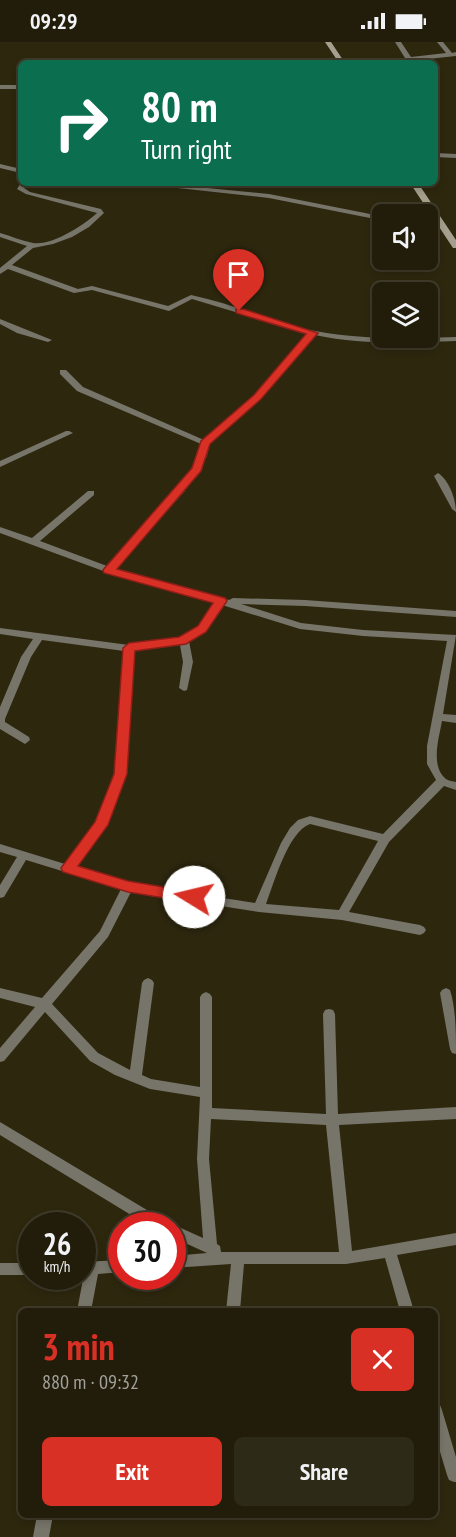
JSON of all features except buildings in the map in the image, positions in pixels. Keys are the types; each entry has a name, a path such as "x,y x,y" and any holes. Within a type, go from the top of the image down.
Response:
{"main road":[{"path":"320,42 332,60"},
{"path":"328,42 340,60"},
{"path":"416,186 429,204"},
{"path":"424,186 456,233"},
{"path":"438,218 456,246"}],"street":[{"path":"398,42 409,58"},
{"path":"440,42 453,54"},
{"path":"395,60 453,54"},
{"path":"0,95 0,87 18,87"},
{"path":"438,155 456,156"},
{"path":"0,166 18,170"},
{"path":"0,236 32,246 44,245 77,230 101,213 99,210 28,193 20,189 22,186"},
{"path":"181,186 246,192 372,216"},
{"path":"0,272 32,246"},
{"path":"8,266 77,291 92,288 169,309 191,297 313,333 349,340 387,342 456,339"},
{"path":"0,321 48,340"},
{"path":"205,443 257,397 313,333"},
{"path":"63,372 80,388 205,443"},
{"path":"0,464 69,433"},
{"path":"109,570 197,469 206,447 205,443"},
{"path":"438,476 456,509"},
{"path":"32,543 91,493"},
{"path":"0,530 109,570 300,626 454,638 436,717 432,764 442,781 456,786"},
{"path":"220,601 305,603 456,614"},
{"path":"0,630 129,648 184,640 202,629 220,601"},
{"path":"25,740 5,728 0,719 26,657 39,636"},
{"path":"184,640 188,662 184,688"},
{"path":"68,868 101,825 120,774 129,648"},
{"path":"436,717 456,719"},
{"path":"342,915 385,839 442,781"},
{"path":"259,908 290,833 299,822 310,820 385,839"},
{"path":"0,848 128,887 259,908 342,915 420,930"},
{"path":"0,894 24,855"},
{"path":"0,1057 104,934 128,887"},
{"path":"135,1078 148,983"},
{"path":"0,993 45,1004 94,1057 135,1078 150,1084 206,1093"},
{"path":"446,993 456,1049"},
{"path":"206,997 203,1159 210,1246"},
{"path":"329,1014 332,1120 346,1258"},
{"path":"205,1113 332,1120 456,1113"},
{"path":"0,1128 139,1212"},
{"path":"186,1236 231,1258"},
{"path":"186,1261 231,1258 346,1258 456,1239"},
{"path":"389,1250 405,1308"},
{"path":"231,1258 232,1308"},
{"path":"0,1269 18,1269"},
{"path":"84,1308 85,1290"},
{"path":"438,1417 451,1448 454,1475"},
{"path":"41,1537 44,1518"}],"route":[{"path":"194,897 128,887 68,868 101,825 120,774 129,648 182,641 202,629 220,601 109,570 145,532 197,469 206,447 205,443 257,397 313,333 239,311"}]}
